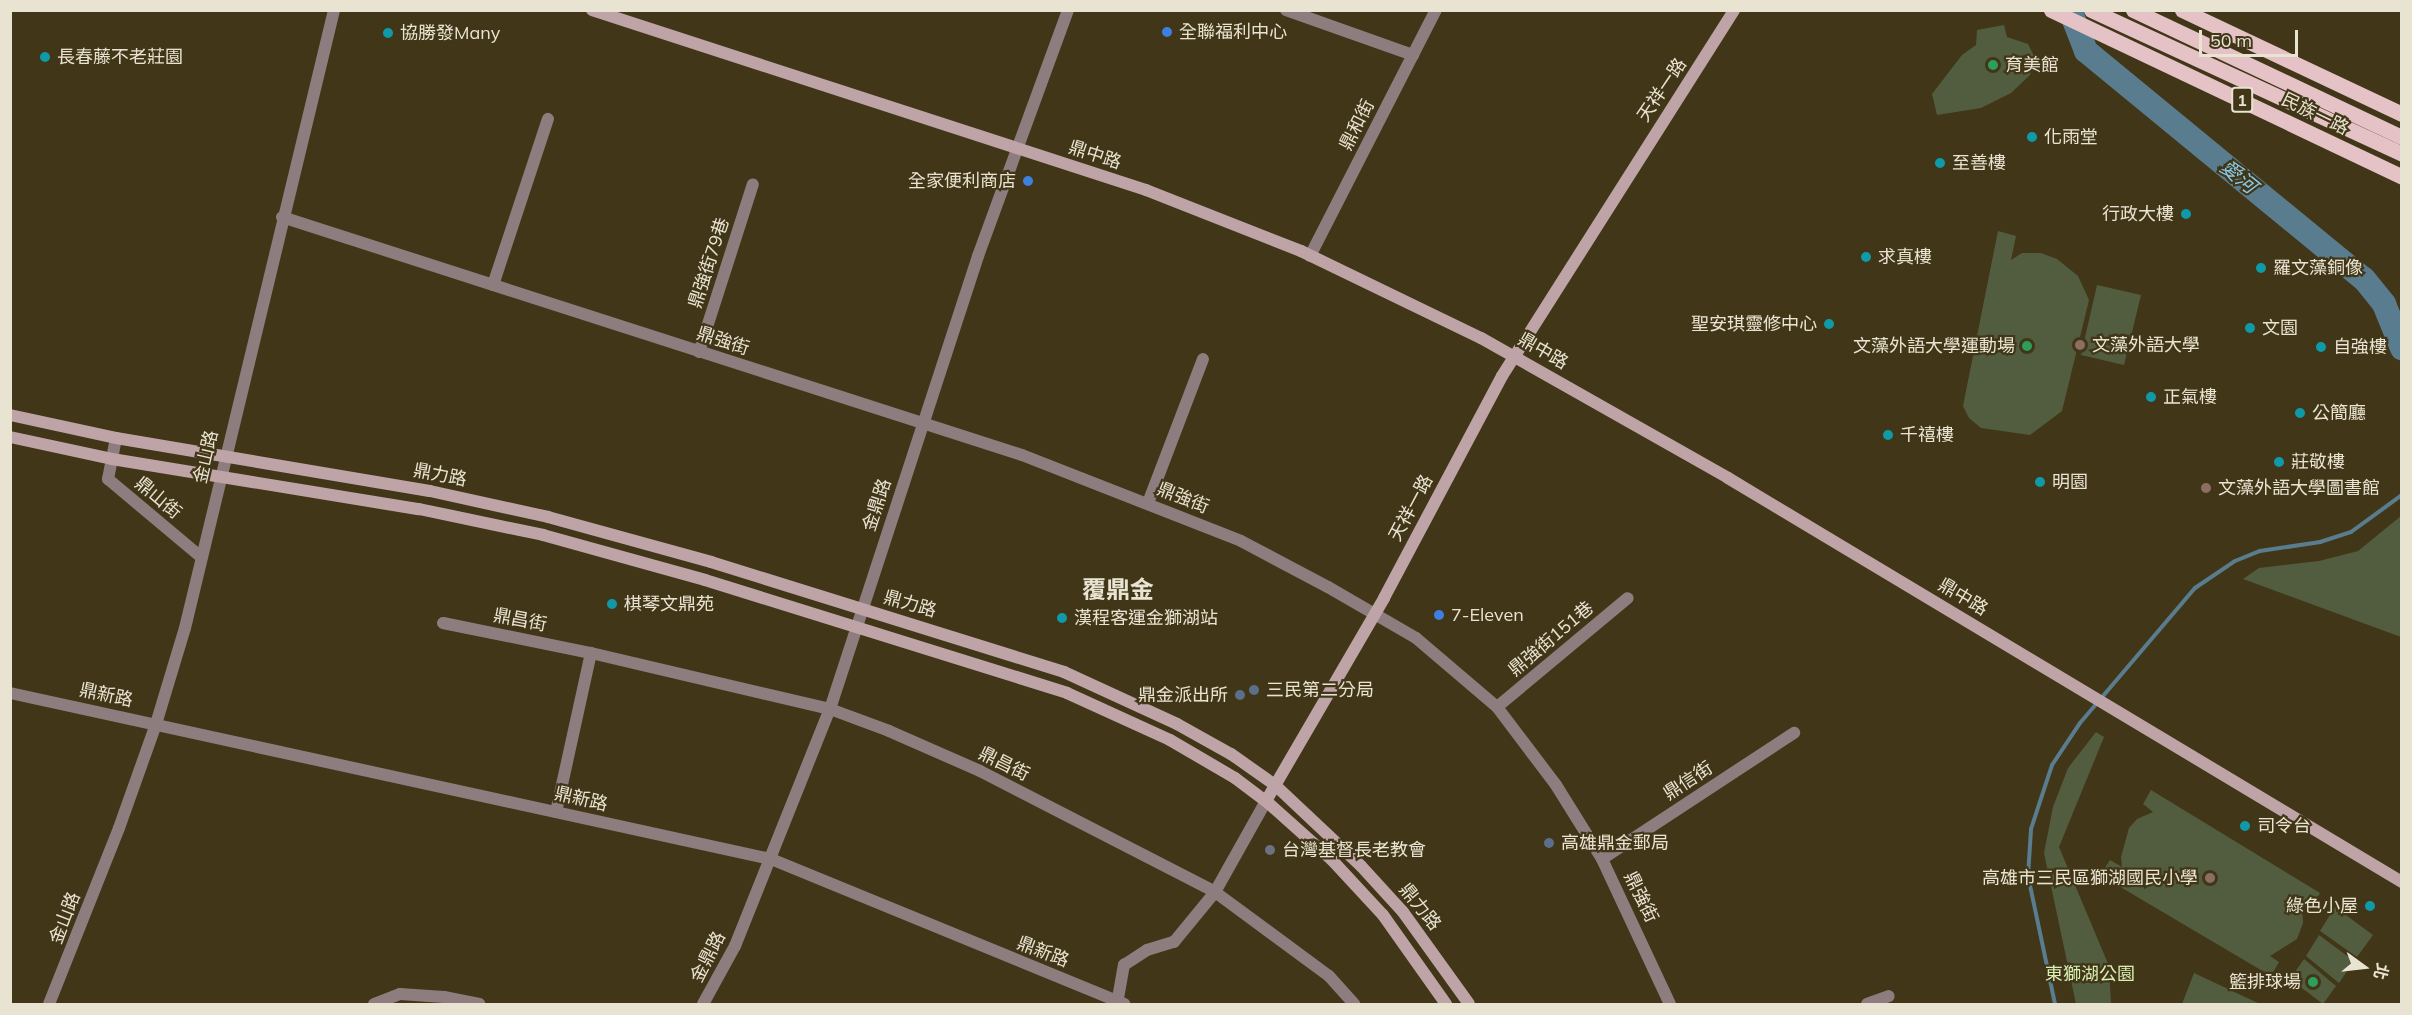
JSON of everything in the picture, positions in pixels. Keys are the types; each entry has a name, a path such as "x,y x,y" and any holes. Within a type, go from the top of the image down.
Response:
{"main road":[{"name":"民族一路","path":"2051,10 2402,177"},
{"name":"民族一路","path":"2091,10 2402,154"},
{"name":"民族一路","path":"2133,10 2402,136"},
{"name":"民族一路","path":"2182,10 2402,114"}],"street":[{"name":"金山路","path":"49,1005 156,724 201,557 334,10"},
{"name":"鼎中路","path":"592,10 1146,190 1310,256 1515,355 2111,706 2402,882"},
{"name":"金鼎路","path":"703,1005 735,946 830,709 921,424 1014,149 1068,10"},
{"path":"1286,10 1413,55"},
{"name":"鼎和街","path":"1310,256 1436,10"},
{"name":"天祥一路","path":"1120,1003 1127,962 1153,947 1174,942 1215,892 1374,615 1515,355 1734,10"},
{"path":"493,285 548,119"},
{"name":"鼎強街79巷","path":"699,352 753,184"},
{"name":"鼎強街","path":"282,217 1022,455 1241,541 1416,638 1497,707 1556,785 1602,859 1670,1005"},
{"path":"1148,503 1203,359"},
{"path":"10,415 116,438 224,456"},
{"name":"鼎山街","path":"10,437 112,459 219,476"},
{"name":"鼎山街","path":"116,438 108,479 201,557"},
{"name":"鼎力路","path":"224,456 430,491 548,517 711,562 1001,650 1085,681 1232,754 1275,785 1361,866 1403,912 1469,1005"},
{"name":"鼎力路","path":"219,476 419,509 543,535 705,580 1067,693 1170,740 1235,778 1266,801 1332,860 1383,915 1446,1005"},
{"name":"鼎強街151巷","path":"1497,707 1628,598"},
{"name":"鼎昌街","path":"443,623 591,653 830,709 980,771 1215,892 1329,976 1354,1005"},
{"path":"556,812 591,653"},
{"name":"鼎新路","path":"10,693 771,859 1120,1003"},
{"name":"鼎信街","path":"1602,859 1794,733"},
{"path":"374,1005 400,994 444,997 478,1005"},
{"path":"1867,1005 1889,996"}],"green space":[{"name":"育美館","path":"2004,25 2007,37 2028,44 2034,56 2030,75 2011,93 1981,108 1937,115 1932,94 1962,55 1976,45 1977,30"},
{"path":"1998,231 2016,236 2011,260 2022,253 2041,253 2057,259 2078,276 2089,300 2062,411 2030,435 1981,428 1969,418 1963,406"},
{"path":"2097,285 2141,295 2124,365 2081,355"},
{"path":"2401,516 2401,637 2243,579 2259,568 2319,561 2358,551"},
{"name":"東獅湖公園","path":"2096,732 2104,737 2059,847 2109,966 2111,1004 2076,1004 2044,853 2053,807 2068,768"},
{"path":"2151,790 2320,893 2310,910 2302,905 2303,923 2297,939 2270,956 2279,962 2271,976 2100,875 2110,860 2122,867 2121,857 2129,828 2137,819 2153,812 2143,804"},
{"path":"2335,907 2373,935 2357,957 2320,931"},
{"path":"2319,935 2354,961 2339,983 2306,956"},
{"name":"籃排球場","path":"2304,959 2336,986 2323,1004 2290,979"},
{"path":"2194,973 2260,1004 2182,1004"}],"waterway":[{"name":"愛河","path":"2070,10 2086,51 2364,279 2384,304 2402,348"},
{"path":"2055,1004 2028,876 2031,829 2052,765 2080,723 2195,588 2235,561 2260,551 2320,542 2351,532 2402,495"}],"place":[{"name":"全聯福利中心","path":"1167,32"},
{"name":"協勝發Many","path":"388,33"},
{"name":"長春藤不老莊園","path":"45,57"},
{"name":"育美館","path":"1993,65"},
{"name":"化雨堂","path":"2032,137"},
{"name":"至善樓","path":"1940,163"},
{"name":"全家便利商店","path":"1028,181"},
{"name":"行政大樓","path":"2186,214"},
{"name":"求真樓","path":"1866,257"},
{"name":"羅文藻銅像","path":"2261,268"},
{"name":"聖安琪靈修中心","path":"1829,324"},
{"name":"文園","path":"2250,328"},
{"name":"文藻外語大學","path":"2080,345"},
{"name":"文藻外語大學運動場","path":"2027,346"},
{"name":"自強樓","path":"2321,347"},
{"name":"正氣樓","path":"2151,397"},
{"name":"公簡廳","path":"2300,413"},
{"name":"千禧樓","path":"1888,435"},
{"name":"莊敬樓","path":"2279,462"},
{"name":"明園","path":"2040,482"},
{"name":"文藻外語大學圖書館","path":"2206,488"},
{"name":"棋琴文鼎苑","path":"612,604"},
{"name":"7-Eleven","path":"1439,615"},
{"name":"漢程客運金獅湖站","path":"1062,618"},
{"name":"三民第二分局","path":"1254,690"},
{"name":"鼎金派出所","path":"1240,695"},
{"name":"司令台","path":"2245,826"},
{"name":"高雄鼎金郵局","path":"1549,843"},
{"name":"台灣基督長老教會","path":"1270,850"},
{"name":"高雄市三民區獅湖國民小學","path":"2210,878"},
{"name":"綠色小屋","path":"2370,906"},
{"name":"籃排球場","path":"2313,982"}],"district":[{"name":"覆鼎金","path":"1118,590"}]}
